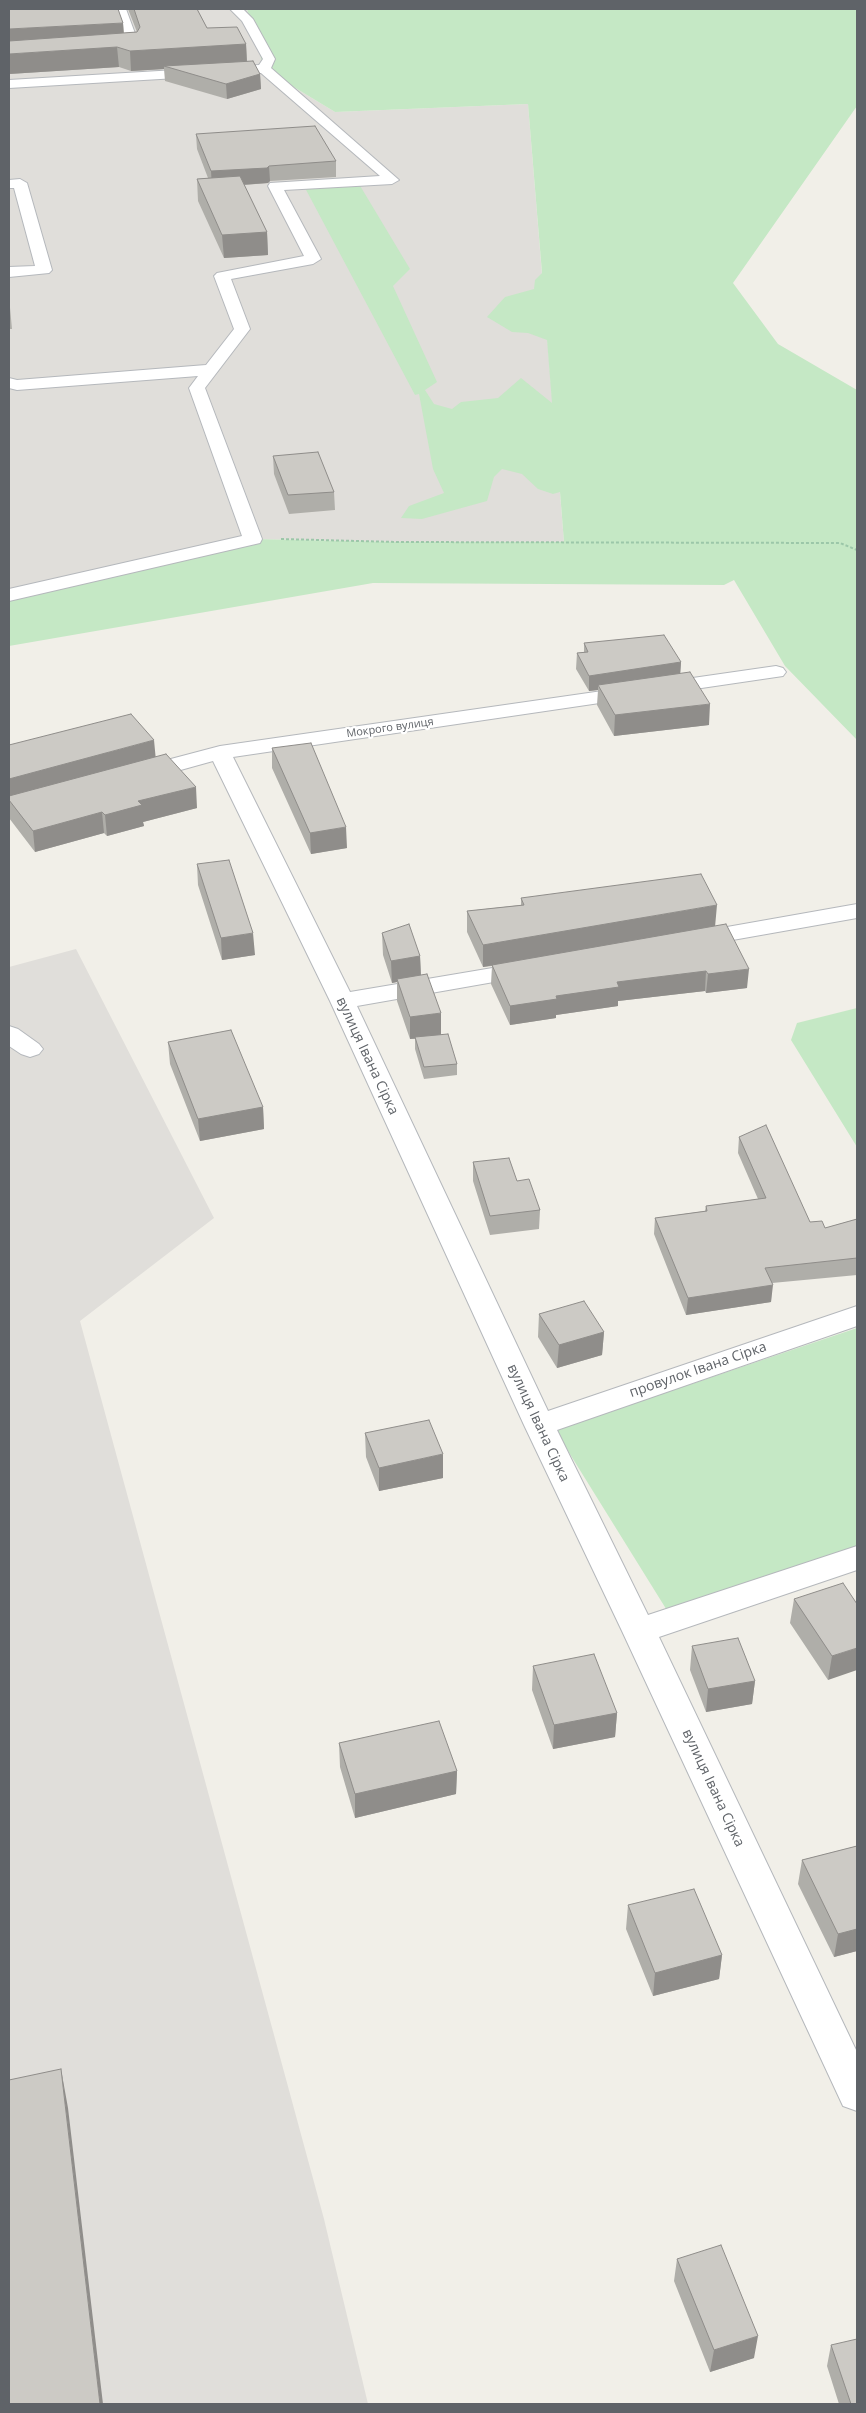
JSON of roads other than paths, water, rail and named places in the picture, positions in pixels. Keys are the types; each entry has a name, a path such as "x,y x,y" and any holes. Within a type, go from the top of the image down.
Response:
{"street":[{"path":"95,50 134,47 120,9"},
{"path":"236,9 247,19 268,59 264,69"},
{"path":"9,84 264,69 392,180 275,186 313,259 222,276 242,329 198,388 253,539 9,595"},
{"path":"9,184 20,183 44,270 9,272"},
{"path":"9,383 17,385 211,370"},
{"name":"Мокрого вулиця","path":"124,778 220,752 776,672"},
{"name":"вулиця Івана Сірка","path":"220,752 342,1001 538,1425 639,1631 857,2093"},
{"path":"672,943 857,911"},
{"path":"342,1001 546,966"},
{"path":"9,1034 30,1049"},
{"name":"провулок Івана Сірка","path":"538,1425 857,1316"},
{"path":"639,1631 857,1558"}]}
